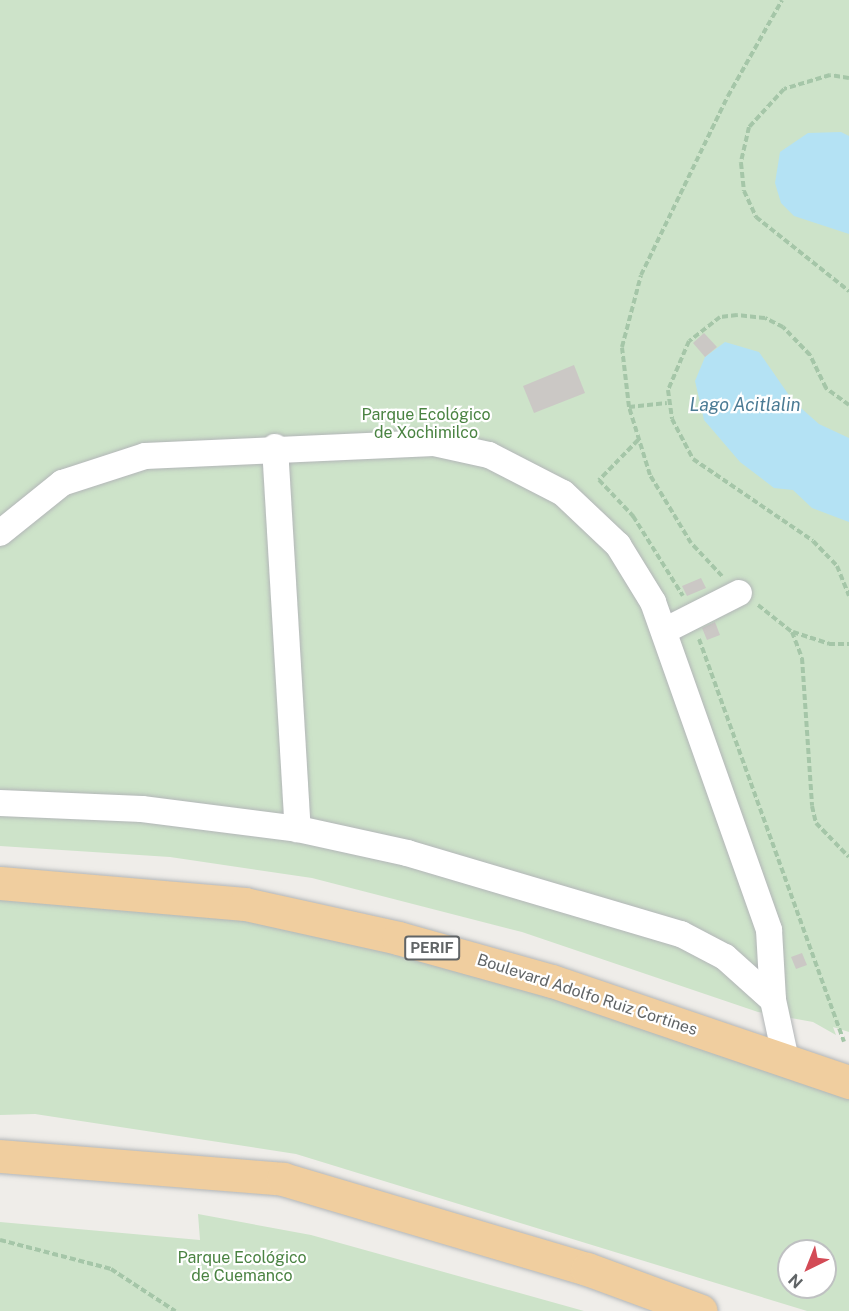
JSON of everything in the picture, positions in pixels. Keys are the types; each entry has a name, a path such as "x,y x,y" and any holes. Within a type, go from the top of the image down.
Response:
{"highway":[{"name":"Boulevard Adolfo Ruiz Cortines","path":"0,883 245,904 311,918 552,981 849,1082"},
{"path":"0,1156 282,1179 587,1269 662,1303 701,1311"}],"lane":[{"path":"0,533 62,483 115,462 275,447 434,443 489,455 563,493 618,545 639,574 664,631 769,930 773,1000 786,1060"},
{"path":"275,447 298,829"},
{"path":"664,631 739,593"},
{"path":"0,803 142,809 298,829 407,854 681,934 725,957 773,1000"}],"path":[{"path":"782,0 728,96 641,276 622,347 629,407 638,440 667,508 739,593 792,632 829,644 849,644"},
{"path":"849,78 813,78 784,89 749,127 741,163 744,191 756,217 849,291"},
{"path":"849,405 826,387 810,355 791,334 765,318 737,315 720,317 689,341 672,370 668,403 693,459 813,541 837,566 849,597"},
{"path":"629,407 668,403"},
{"path":"638,440 599,480 652,542 691,618 844,1042"},
{"path":"792,632 807,683 816,823 849,857"},
{"path":"0,1240 111,1269 175,1311"}],"green space":[{"name":"Parque Ecológico de Xochimilco","path":"0,0 849,0 849,1032 833,1027 836,1035 813,1022 758,1012 522,932 312,878 170,857 0,846"},
{"path":"0,891 256,914 558,998 849,1094 849,1311 807,1311 296,1154 35,1114 0,1115"},
{"name":"Parque Ecológico de Cuemanco","path":"198,1214 311,1235 584,1311 0,1311 0,1222 200,1240"}],"water":[{"path":"841,132 849,136 849,234 794,216 781,203 775,183 780,152 808,133"},
{"name":"Lago Acitlalin","path":"725,342 759,352 793,401 819,424 849,438 849,522 812,508 793,490 774,488 740,462 704,420 695,381 705,357"}],"building":[{"path":"704,333 717,347 705,357 693,343"},
{"path":"574,365 585,393 534,413 523,386"},
{"path":"701,578 706,588 687,596 682,586"},
{"path":"715,622 720,635 707,640 702,628"},
{"path":"802,953 807,965 796,969 791,957"}]}
